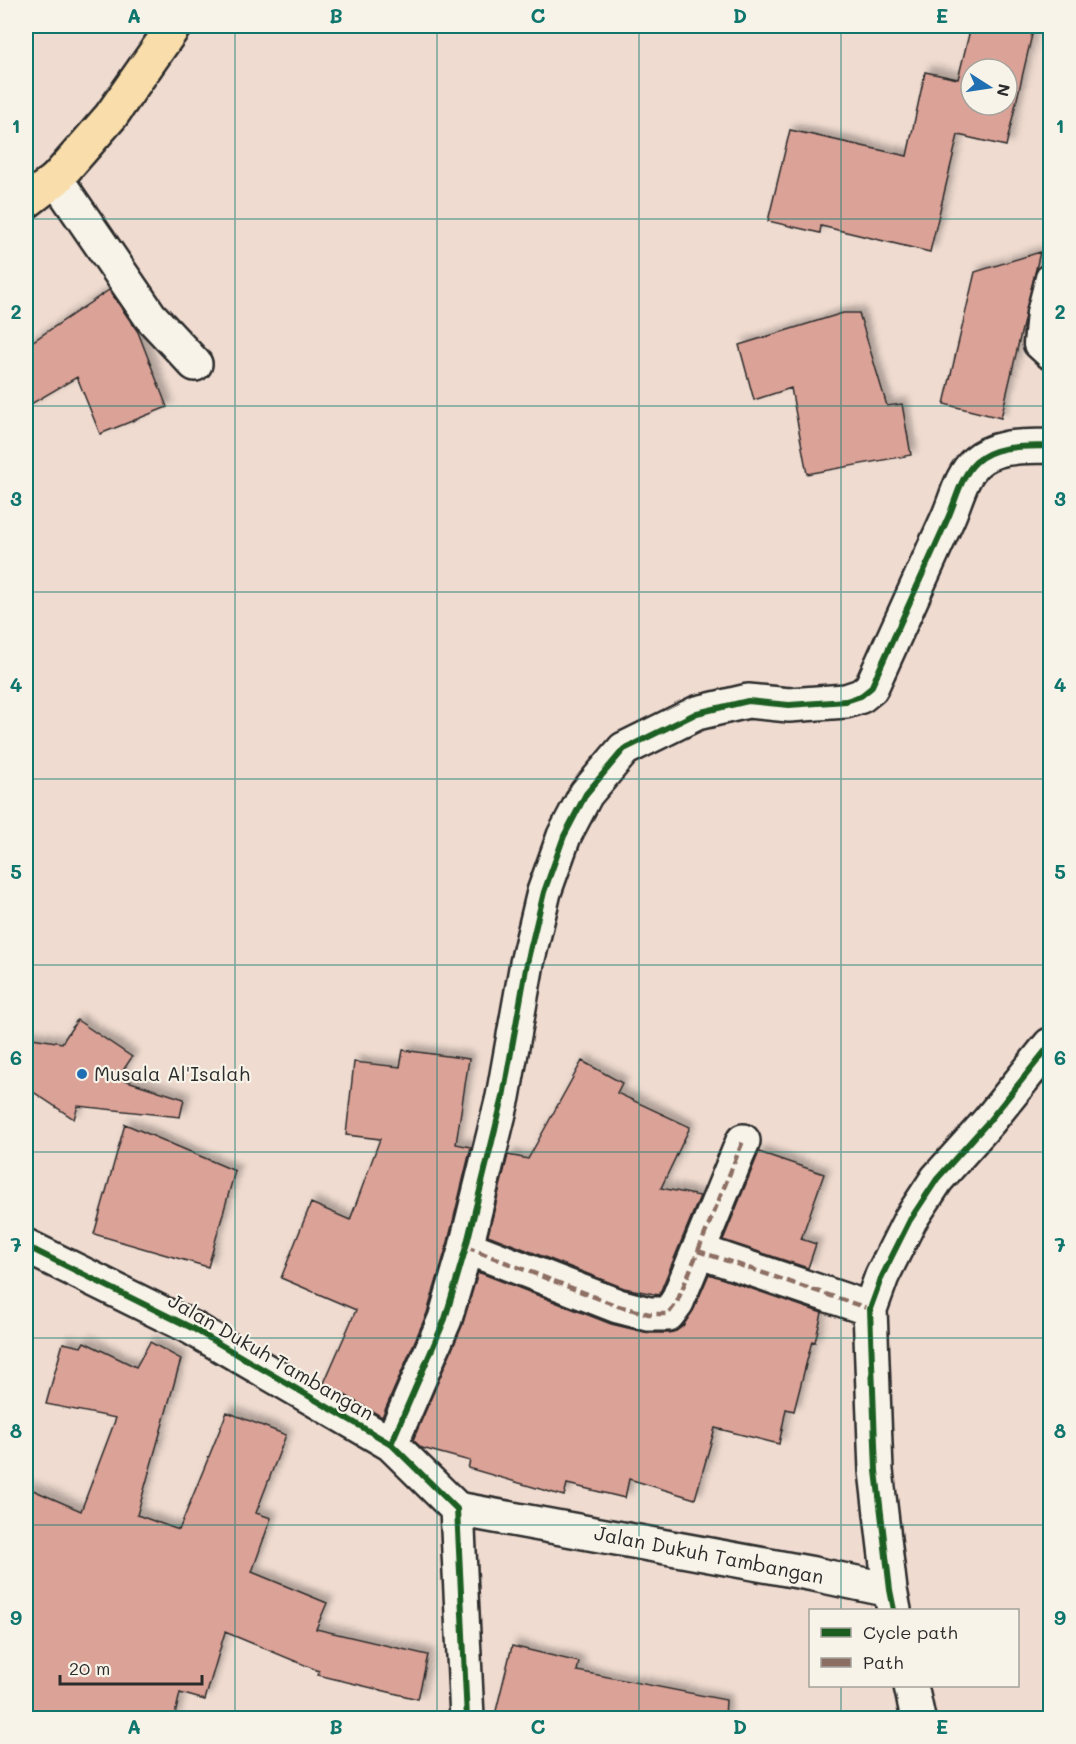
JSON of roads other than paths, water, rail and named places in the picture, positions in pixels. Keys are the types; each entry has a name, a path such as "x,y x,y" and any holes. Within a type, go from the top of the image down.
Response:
{"main road":[{"path":"26,202 56,179 111,117 174,26"}],"street":[{"path":"56,179 150,316 195,364"},
{"path":"391,1444 445,1319 466,1247 503,1097 527,963 544,892 564,836 586,794 624,749 697,712 748,701 789,705 846,701 861,696 871,688 966,474 976,461 993,451 1050,446"},
{"path":"698,1251 870,1309 882,1276 910,1220 937,1179 989,1121 1050,1045"},
{"path":"466,1247 618,1306 649,1314 668,1314 677,1302 743,1141"},
{"name":"Jalan Dukuh Tambangan","path":"26,1246 192,1328 391,1444 457,1509 814,1574 892,1600 876,1471 870,1309"},
{"path":"457,1509 467,1719"},
{"path":"911,1687 918,1719"}],"lane":[{"path":"1050,278 1041,313 1038,344 1050,355"}],"place":[{"name":"Musala Al'Isalah","path":"82,1074"}]}
